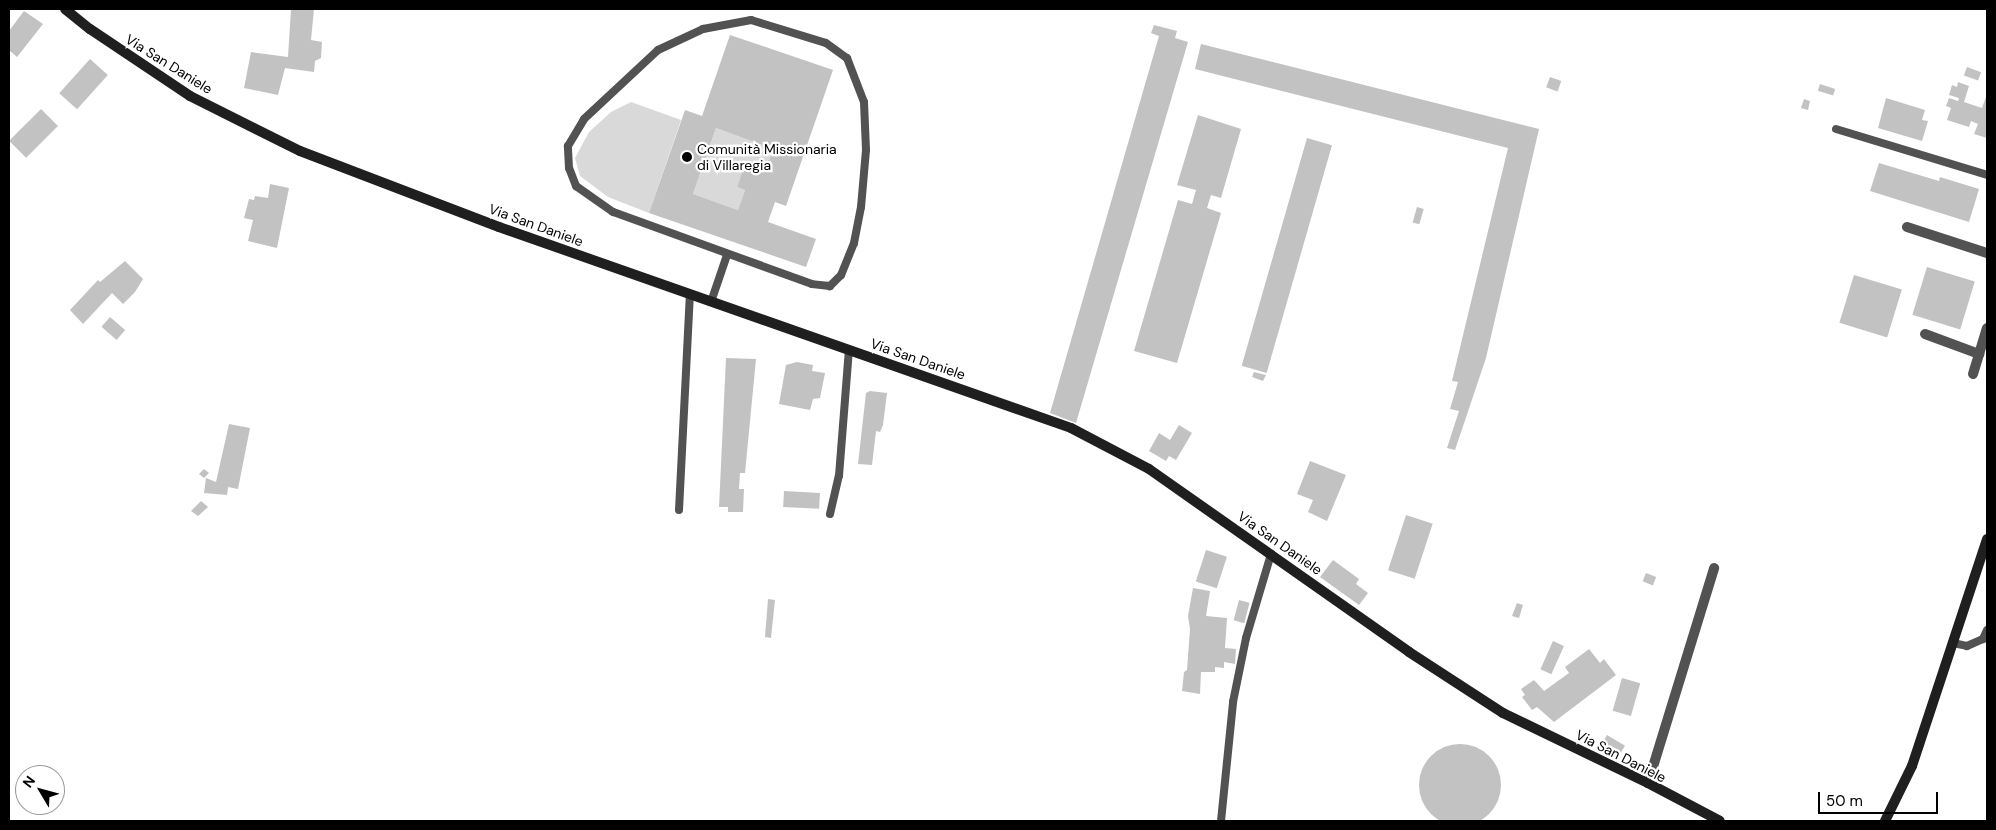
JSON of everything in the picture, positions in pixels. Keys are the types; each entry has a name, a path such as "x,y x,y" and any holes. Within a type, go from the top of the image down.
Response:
{"street":[{"name":"Via San Daniele","path":"65,9 90,29 190,96 300,151 499,227 1071,428 1149,469 1409,652 1503,713 1648,783 1720,821"},
{"path":"1907,227 1987,253"},
{"path":"1973,374 1987,328"},
{"path":"1925,334 1979,354"},
{"path":"1885,821 1912,766 1987,539"},
{"path":"1648,783 1714,568"}],"lane":[{"path":"751,20 826,43 846,58 864,102 866,150 861,207 854,243 841,275 830,286 812,284 727,255 613,212 598,203 576,186 569,168 568,146 584,119 658,50 703,29 751,20"},
{"path":"1836,129 1987,175"},
{"path":"711,302 727,255"},
{"path":"679,510 690,294"},
{"path":"830,514 839,476 850,350"},
{"path":"1221,821 1233,702 1246,638 1271,554"},
{"path":"1953,643 1967,646 1983,639 1987,630"}],"shaded area":[{"path":"631,102 681,120 649,213 608,197 580,176 575,158 589,132 611,112"},
{"path":"716,128 773,149 765,172 745,165 737,187 745,190 738,210 693,194"}],"building":[{"path":"291,9 314,9 311,40 322,42 321,58 315,61 314,72 285,68 278,95 244,88 251,52 288,57"},
{"path":"24,11 43,24 17,57 9,50 9,31"},
{"path":"1154,25 1177,31 1175,38 1188,42 1076,423 1050,413 1159,36 1151,33"},
{"name":"Comunità Missionaria di Villaregia","path":"730,35 833,70 786,206 775,202 768,222 816,239 806,267 649,213 685,110 702,116","holes":["716,128 773,149 765,172 745,164 737,187 745,190 738,210 693,194"]},
{"path":"1201,44 1539,129 1486,358 1455,450 1447,448 1459,411 1450,409 1458,382 1452,381 1508,148 1195,69"},
{"path":"90,59 108,75 77,109 59,93"},
{"path":"1967,67 1981,72 1978,81 1964,75"},
{"path":"1550,77 1561,81 1558,91 1546,87"},
{"path":"1958,82 1969,86 1964,102 1982,108 1987,94 1987,138 1974,134 1978,124 1971,121 1969,127 1947,120 1951,108 1946,106 1949,98 1958,101 1959,98 1949,95 1952,85 1957,87"},
{"path":"1820,84 1835,89 1833,96 1818,91"},
{"path":"1886,98 1925,110 1922,120 1928,121 1922,141 1878,128"},
{"path":"1804,99 1810,101 1808,110 1801,108"},
{"path":"41,109 58,126 26,158 9,141"},
{"path":"1198,115 1241,129 1221,198 1211,195 1207,208 1221,213 1177,363 1134,351 1178,200 1192,204 1196,190 1177,185"},
{"path":"1307,138 1332,145 1267,373 1242,366"},
{"path":"1879,163 1939,181 1940,177 1979,189 1969,222 1870,191"},
{"path":"270,184 289,188 277,248 248,241 253,220 244,218 249,199 254,200 255,196 268,198"},
{"path":"1417,207 1424,209 1419,224 1413,222"},
{"path":"125,261 143,279 135,292 123,304 112,293 83,324 70,310 98,280 100,282"},
{"path":"1927,267 1975,282 1960,329 1912,315"},
{"path":"1854,275 1902,290 1887,337 1839,323"},
{"path":"110,317 125,330 117,340 101,327"},
{"path":"726,358 756,359 745,473 740,473 739,489 744,489 743,512 728,512 728,507 719,507"},
{"path":"797,362 813,365 812,371 825,373 820,398 813,399 810,410 779,404 786,365"},
{"path":"1254,372 1266,375 1263,381 1252,377"},
{"path":"870,391 887,393 883,425 880,432 876,431 872,465 858,464 866,393"},
{"path":"229,424 250,428 238,489 228,487 227,495 204,493 206,478 216,482"},
{"path":"1179,425 1192,433 1176,460 1169,456 1166,461 1149,451 1159,433 1170,440"},
{"path":"1310,461 1346,475 1327,521 1308,512 1313,500 1297,494"},
{"path":"204,469 209,473 204,478 199,474"},
{"path":"784,491 820,493 819,509 783,507"},
{"path":"201,501 208,507 198,516 191,511"},
{"path":"1406,515 1433,524 1415,579 1388,570"},
{"path":"1206,550 1227,557 1217,588 1196,581"},
{"path":"1333,560 1359,579 1356,584 1368,593 1359,605 1320,577"},
{"path":"1646,573 1656,577 1653,585 1643,581"},
{"path":"1193,588 1210,591 1206,616 1227,618 1225,648 1236,649 1235,664 1224,662 1224,668 1215,667 1215,672 1201,672 1200,694 1182,691 1184,672 1187,670 1190,629 1188,616"},
{"path":"768,599 775,600 771,638 765,637"},
{"path":"1239,600 1250,603 1244,623 1234,620"},
{"path":"1517,603 1523,605 1519,618 1512,616"},
{"path":"1553,641 1564,646 1551,674 1540,669"},
{"path":"1589,649 1600,663 1604,659 1616,675 1554,722 1537,707 1532,710 1522,697 1525,695 1521,689 1534,680 1544,691 1569,673 1565,667"},
{"path":"1622,678 1640,683 1631,716 1613,711"},
{"path":"1607,735 1625,746 1618,758 1600,747"},
{"path":"1460,744 1476,747 1489,756 1498,769 1501,785 1498,801 1489,814 1476,823 1460,826 1444,823 1431,814 1422,801 1419,785 1422,769 1431,756 1444,747"}],"place":[{"name":"Comunità Missionaria di Villaregia","path":"687,157"}]}
